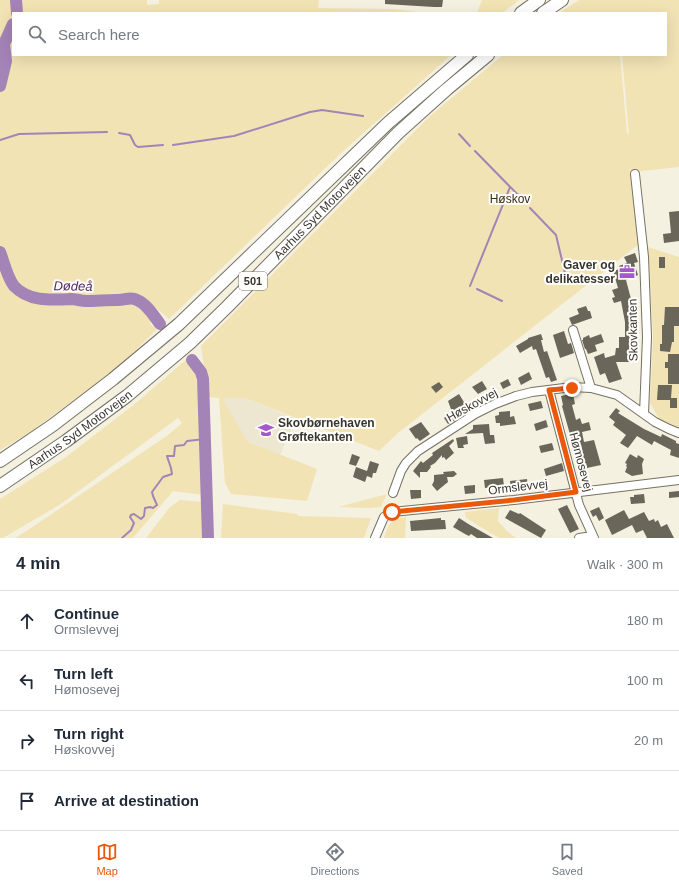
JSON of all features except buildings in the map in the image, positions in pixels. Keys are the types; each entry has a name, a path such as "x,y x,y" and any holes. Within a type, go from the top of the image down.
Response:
{"highway":[{"path":"522,12 538,0"},
{"path":"545,12 562,0"},
{"name":"Aarhus Syd Motorvejen","path":"0,461 53,425 114,379 179,324 388,123 466,56"},
{"name":"Aarhus Syd Motorvejen","path":"0,486 60,445 127,396 190,343 398,133 487,56"}],"street":[{"name":"Skovkanten","path":"635,174 643,251 647,337 644,414"},
{"path":"573,330 592,388"},
{"name":"Høskovvej","path":"393,493 401,471 406,463 418,451 475,414 516,396 549,390 592,388 616,395 669,429 679,432"},
{"name":"Hømosevej","path":"549,390 579,506 593,537"},
{"name":"Ormslevvej","path":"375,538 384,517 392,512 514,500 679,480"},
{"path":"579,538 593,537"}],"shaded area":[{"name":"Skovbørnehaven Grøftekanten","path":"221,398 245,398 296,419 280,455 248,442"}],"green space":[{"path":"0,0 147,0 147,5 159,4 159,0 319,0 318,8 394,9 416,12 12,12 12,56 450,56 340,154 169,319 155,307 150,324 157,329 120,366 30,432 0,450"},
{"path":"482,0 519,0 503,12 477,12"},
{"name":"Høskov","path":"579,0 679,0 679,167 632,172 639,244 398,433 379,451 245,398 222,398 248,442 317,469 307,501 231,494 225,483 219,398 208,397 201,346 430,116 502,56 620,56 627,133 629,135 622,56 667,56 667,12 561,12"},
{"path":"648,247 679,257 679,427 660,420 650,403 653,336"},
{"path":"187,359 195,368 199,403 203,495 173,491 133,538 15,538 168,435 182,423 178,418 61,504 3,538 0,538 0,499 66,457 136,403"},
{"path":"387,494 381,507 338,507"},
{"path":"180,500 203,502 212,538 146,538 170,507"},
{"path":"223,504 297,514 298,516 371,518 364,538 221,538"},
{"path":"499,508 498,521 516,538 499,538 466,518 465,512"},
{"path":"406,517 405,538 384,538 387,529 393,521"}],"waterway":[{"name":"Dødeå","path":"16,0 17,12"},
{"name":"Dødeå","path":"0,86 6,61 4,44 12,26"},
{"path":"173,145 234,136 310,112 322,110 363,116"},
{"path":"0,140 19,134 107,132"},
{"path":"119,133 130,135 135,145 138,147 163,145"},
{"path":"459,134 470,146"},
{"path":"475,151 525,202"},
{"path":"470,286 510,187"},
{"path":"530,208 556,235 565,273 578,284"},
{"name":"Dødeå","path":"0,252 14,286 26,295 41,299 56,300 73,299 86,301 134,299 147,307 160,324"},
{"path":"559,277 565,273"},
{"path":"477,289 502,301"},
{"name":"Dødeå","path":"192,360 201,372 203,379 208,538"},
{"path":"122,538 131,530 134,523 130,517 131,515 134,514 141,519 144,516 145,508 153,508 157,505 152,492 163,477 172,474 167,456 174,456 175,446 184,445 187,441 205,439"}],"place":[{"name":"Gaver og delikatesser","path":"627,272"},
{"name":"Skovbørnehaven Grøftekanten","path":"266,430"}],"route":[{"path":"392,512 514,500 576,492 549,390 572,388"}]}
